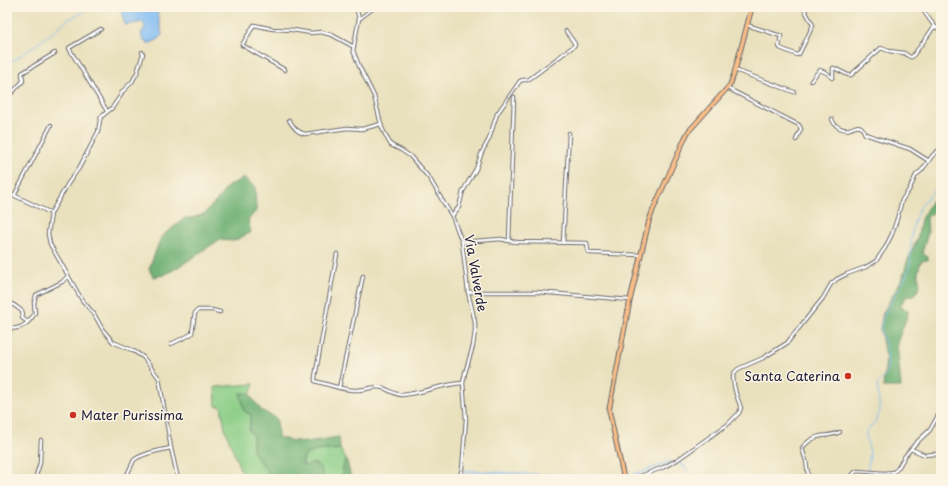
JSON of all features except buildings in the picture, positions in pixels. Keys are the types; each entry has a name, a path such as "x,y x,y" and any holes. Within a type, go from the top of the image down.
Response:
{"main road":[{"path":"624,478 609,410 630,300 649,221 688,132 730,85 752,7"}],"street":[{"name":"Via Valverde","path":"356,7 358,18 353,50 374,96 381,124 388,140 391,145 410,156 430,179 452,216 462,242 468,292 475,330 473,346 464,373 463,383 466,419 460,479"},
{"path":"358,18 376,7"},
{"path":"747,25 781,36 780,48 797,55 799,54 813,25 803,7"},
{"path":"919,7 941,31"},
{"path":"285,70 242,45 254,25 273,29 311,33 321,32 332,35 354,47"},
{"path":"812,81 820,70 827,73 832,78 833,68 851,75 881,48 889,51 904,53 910,57 932,29 936,27"},
{"path":"101,28 69,48 107,112"},
{"path":"452,216 459,207 463,191 476,169 482,152 489,139 497,114 520,80 528,80 574,46 575,44 566,31"},
{"path":"142,52 137,73 132,82 122,92 112,108 101,117 99,129 95,138 79,168 51,213 48,234 50,244 69,278 82,300 94,314 103,330 113,342 132,350 143,357 159,378 178,479"},
{"path":"7,98 23,81 22,73 55,53"},
{"path":"735,70 794,92"},
{"path":"727,88 799,125 801,129 796,140"},
{"path":"509,241 514,97"},
{"path":"832,119 834,124 838,127 849,130 856,126 860,127 865,134 910,149 929,160"},
{"path":"289,120 300,134 347,128 362,129 381,124"},
{"path":"14,196 51,125"},
{"path":"564,243 569,133"},
{"path":"633,479 664,467 677,460 727,425 740,413 741,408 734,385 734,373 738,369 763,358 787,343 824,298 831,284 837,279 866,267 876,261 892,234 898,219 902,200 909,190 916,175 941,148"},
{"path":"7,192 51,213"},
{"path":"462,242 500,239 509,241 587,243 588,251 590,253 641,255"},
{"path":"337,254 315,381 339,388 357,390 373,387 381,388 398,395 463,383"},
{"path":"339,388 363,276"},
{"path":"7,327 11,329 21,328 35,313 34,303 36,295 69,278"},
{"path":"468,292 537,292 630,300"},
{"path":"9,303 16,305 19,310 22,311 22,318 28,322"},
{"path":"171,344 192,333 198,310 201,309 220,312"},
{"path":"7,335 11,329"},
{"path":"849,479 854,472 857,471 884,473 894,472 915,444 930,430 941,410"},
{"path":"810,479 802,448 810,440 821,436 830,436 840,432"},
{"path":"35,479 40,463 42,440"},
{"path":"125,479 136,458 171,448"},
{"path":"911,449 925,455 941,455"}],"green space":[{"path":"244,178 255,187 256,211 248,220 251,232 234,241 219,240 164,275 153,277 149,269 161,237 185,218 192,218 204,214 228,186"},
{"path":"941,190 940,206 936,211 927,217 928,233 922,253 928,257 928,260 921,261 918,272 920,287 914,295 906,297 900,306 909,311 897,343 901,387 883,387 886,360 880,329 883,313 903,277 907,262 917,239 921,219 932,200"},
{"path":"254,384 250,395 248,393 251,415 249,430 253,436 253,452 271,479 247,479 240,469 225,429 221,406 216,406 215,387"},
{"path":"240,393 248,393 261,410 277,419 278,437 306,442 339,437 340,449 324,450 305,455 303,465 308,466 312,463 319,466 322,472 322,477 320,479 271,479 253,452 253,436 249,430 251,415 244,411"},
{"path":"340,449 347,461 345,461 342,479 320,479 322,477 308,466 303,465 305,455 324,450"},
{"path":"345,461 347,461 351,479 342,479"}],"water":[{"path":"120,7 156,7 162,34 159,39 148,44 143,40 141,34 145,27 143,22 125,25"}],"waterway":[{"path":"7,60 13,61 51,34 67,20 86,11 89,7"},
{"path":"863,479 867,474 870,453 866,435 867,430 875,422 880,411 877,385 885,377 888,365 888,356 881,333 881,326 885,312 908,271 913,229 918,212 941,183"},
{"path":"463,471 623,479 670,462"},
{"path":"678,462 685,467 692,479"}],"place":[{"name":"Santa Caterina","path":"848,376"},
{"name":"Mater Purissima","path":"73,415"}]}
